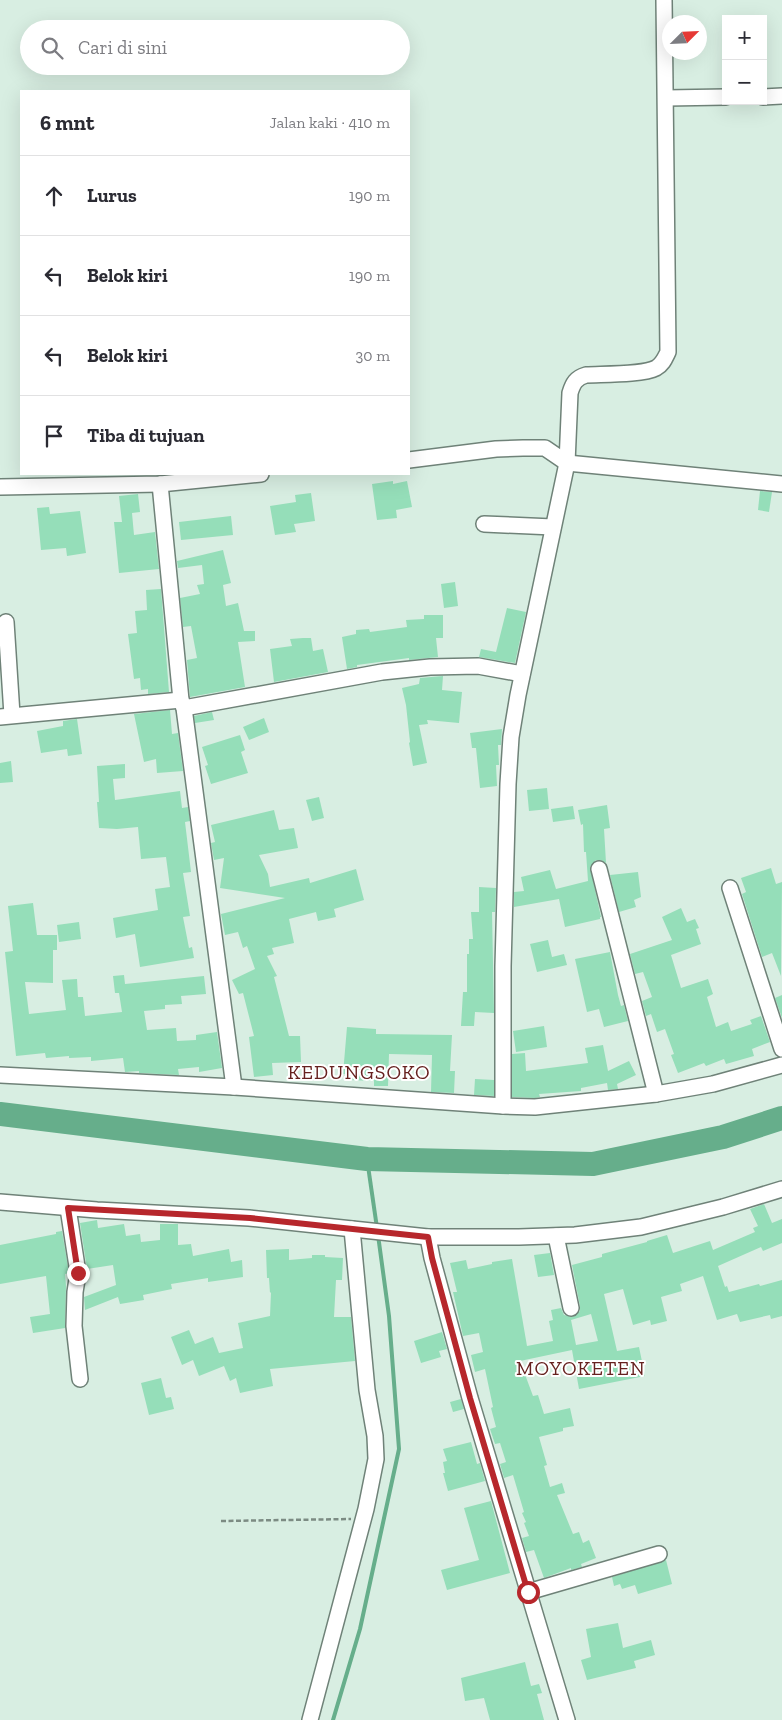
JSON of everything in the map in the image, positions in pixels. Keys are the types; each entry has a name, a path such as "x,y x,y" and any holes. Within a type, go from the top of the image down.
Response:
{"street":[{"path":"503,1106 503,966 511,737 522,674 567,463 570,393 572,384 586,375 645,371 656,368 663,362 668,352 664,0"},
{"path":"767,97 782,96"},
{"path":"666,98 722,97"},
{"path":"410,460 496,449 545,448 567,463 782,484"},
{"path":"0,488 160,484 251,475"},
{"path":"160,484 183,704 234,1088"},
{"path":"484,524 553,527"},
{"path":"6,622 6,716 183,704 382,672 430,667 478,666 522,674"},
{"path":"599,869 656,1094"},
{"path":"730,888 782,1049"},
{"path":"0,1076 234,1088 534,1107 656,1094 713,1084 782,1065"},
{"path":"0,1202 68,1208 250,1218 428,1237 556,1236 614,1231 642,1226 723,1207 782,1189"},
{"path":"68,1208 78,1273 75,1292 74,1326 80,1379"},
{"path":"310,1720 374,1472 376,1447 367,1390 355,1229"},
{"path":"556,1236 571,1308"},
{"path":"428,1237 470,1398 567,1720"},
{"path":"528,1592 659,1554"}],"path":[{"path":"221,1521 333,1520 364,1516"}],"building":[{"path":"393,481 393,484 407,481 412,507 396,510 397,518 377,520 372,484"},
{"path":"760,491 772,492 769,512 758,510"},
{"path":"311,493 315,521 294,524 296,532 275,535 270,506 296,502 295,495"},
{"path":"138,494 140,512 132,513 134,535 155,532 159,569 119,573 114,522 122,522 119,496"},
{"path":"49,507 50,514 80,511 86,553 67,556 66,548 41,550 37,508"},
{"path":"231,516 233,535 181,540 179,522"},
{"path":"223,550 231,583 223,585 226,606 238,603 244,631 255,631 255,641 238,642 245,687 190,697 187,660 197,658 191,626 183,627 180,598 200,594 197,585 204,584 202,565 178,568 177,561"},
{"path":"455,582 458,606 444,608 441,584"},
{"path":"161,589 169,692 148,694 148,689 141,690 140,678 134,679 128,634 137,633 135,611 147,610 146,590"},
{"path":"507,608 526,612 515,663 479,657 481,649 496,652"},
{"path":"424,615 443,615 443,638 436,638 438,657 409,660 409,658 357,665 357,667 347,669 342,637 356,634 356,630 369,629 370,632 407,627 406,620 424,619"},
{"path":"311,638 313,651 323,649 328,672 274,682 270,649 292,646 290,639"},
{"path":"443,676 442,690 462,692 459,723 427,720 428,724 419,725 427,763 413,766 406,705 402,688 419,684 420,678"},
{"path":"170,710 172,734 178,733 183,771 157,773 156,759 144,762 134,714"},
{"path":"212,712 214,720 195,723 194,716"},
{"path":"264,718 269,732 249,740 243,727"},
{"path":"77,719 82,754 68,756 67,749 41,753 37,731 63,726 63,721"},
{"path":"502,729 501,745 498,745 499,765 496,765 497,786 480,788 476,748 472,748 470,733"},
{"path":"240,735 245,750 241,752 248,773 211,784 205,766 208,765 202,747"},
{"path":"11,761 13,782 0,783 0,763"},
{"path":"125,764 125,778 113,779 115,800 180,791 182,808 188,807 190,821 185,822 191,872 183,873 190,916 183,917 189,948 192,947 194,958 140,967 135,934 116,938 113,918 158,910 155,889 170,887 166,857 141,859 138,827 99,828 97,766"},
{"path":"547,788 549,809 529,811 527,790"},
{"path":"319,797 324,818 312,821 306,800"},
{"path":"607,805 610,828 604,829 606,863 596,860 590,867 600,919 565,927 559,899 514,907 514,892 524,891 521,877 550,870 556,889 588,881 583,824 581,825 578,810"},
{"path":"573,806 575,819 553,822 551,809"},
{"path":"274,810 279,830 294,828 298,848 259,855 268,874 270,887 309,878 310,883 356,869 364,900 334,909 336,917 318,921 316,912 289,919 294,943 272,948 274,954 267,956 277,976 274,977 289,1036 300,1036 301,1062 272,1063 273,1075 254,1077 249,1037 254,1036 243,993 239,994 232,980 255,969 247,946 243,948 238,932 225,935 221,914 285,898 220,888 224,858 214,860 211,843 215,842 211,825"},
{"path":"771,868 776,884 782,882 781,976 772,953 762,957 742,894 746,892 741,878"},
{"path":"638,872 641,897 634,900 636,907 619,912 610,875"},
{"path":"479,887 496,888 495,912 492,912 494,1013 475,1012 474,1026 461,1026 463,992 467,992 469,939 473,939 471,912 479,912"},
{"path":"33,903 37,935 57,935 57,950 53,950 53,983 25,982 29,1014 66,1010 62,980 77,979 78,997 83,997 85,1016 122,1012 119,993 115,993 113,976 124,975 125,984 204,976 206,994 181,996 182,1004 165,1005 165,1009 144,1011 147,1030 176,1028 177,1041 196,1040 196,1035 217,1032 222,1068 199,1072 199,1067 178,1069 179,1075 139,1073 139,1071 125,1072 123,1058 91,1061 91,1057 46,1058 45,1053 16,1056 5,952 13,951 8,906"},
{"path":"681,908 687,922 695,919 699,928 696,929 701,944 671,955 681,988 708,979 713,994 707,997 716,1027 728,1022 731,1031 752,1024 750,1020 761,1016 770,1042 752,1049 754,1056 726,1064 724,1059 706,1066 704,1063 678,1073 671,1055 674,1054 665,1029 657,1032 651,1014 646,1016 642,1001 652,997 643,972 635,974 630,954 672,940 662,917"},
{"path":"79,922 81,939 59,942 57,925"},
{"path":"548,940 552,957 564,954 567,965 537,972 530,944"},
{"path":"610,952 618,995 621,1006 624,1005 628,1021 604,1027 599,1009 587,1012 575,959"},
{"path":"782,995 782,1018 775,998"},
{"path":"544,1026 547,1047 516,1052 513,1031"},
{"path":"347,1027 376,1029 376,1034 452,1035 450,1071 455,1071 454,1093 431,1092 432,1055 389,1054 388,1086 374,1086 374,1081 350,1080 351,1075 343,1074"},
{"path":"603,1045 608,1071 629,1061 636,1075 617,1084 618,1089 608,1090 607,1083 581,1088 581,1091 539,1094 540,1097 535,1098 512,1097 512,1054 525,1053 526,1071 588,1063 585,1048"},
{"path":"475,1079 494,1080 494,1096 474,1095"},
{"path":"764,1204 772,1223 782,1219 782,1243 763,1251 761,1247 718,1266 725,1287 727,1286 729,1292 782,1280 782,1316 771,1319 770,1315 740,1322 737,1314 717,1320 703,1276 680,1284 682,1291 661,1297 667,1321 651,1325 650,1320 633,1325 623,1289 604,1294 617,1351 639,1347 645,1376 579,1389 572,1350 520,1361 533,1396 538,1395 544,1414 570,1408 574,1426 539,1437 547,1465 544,1466 550,1487 562,1483 565,1493 557,1495 573,1534 579,1532 583,1543 589,1540 596,1558 581,1564 582,1567 571,1570 571,1568 544,1578 534,1550 526,1552 522,1538 529,1536 524,1523 526,1522 522,1513 524,1512 513,1475 504,1478 500,1464 506,1462 500,1443 495,1444 490,1429 496,1427 485,1369 475,1372 471,1355 483,1352 479,1333 463,1336 453,1292 457,1292 450,1263 466,1260 468,1269 492,1264 492,1262 512,1259 527,1346 553,1341 549,1321 553,1320 551,1310 561,1308 564,1315 572,1317 580,1311 572,1265 667,1235 673,1253 710,1241 713,1250 755,1232 753,1228 758,1226 750,1209","holes":["591,1314 598,1341 576,1345 571,1320"]},
{"path":"97,1220 98,1228 124,1224 126,1236 140,1234 141,1242 160,1240 160,1224 178,1224 178,1245 191,1244 193,1256 229,1249 231,1262 242,1260 243,1277 208,1282 208,1278 171,1284 172,1289 143,1295 144,1300 120,1304 118,1297 85,1310 84,1297 116,1285 113,1265 87,1269 80,1223"},
{"path":"62,1231 69,1273 65,1274 65,1328 33,1333 30,1317 50,1314 46,1276 0,1284 0,1245 56,1234 56,1232"},
{"path":"289,1249 289,1260 312,1258 312,1255 343,1258 342,1280 336,1280 334,1317 351,1317 355,1361 270,1369 273,1386 240,1393 236,1378 230,1381 224,1366 199,1376 193,1360 182,1365 171,1337 189,1330 195,1344 213,1337 219,1353 243,1348 238,1323 270,1316 271,1292 269,1278 267,1278 266,1250"},
{"path":"550,1253 554,1275 538,1277 534,1255"},
{"path":"442,1332 447,1349 439,1351 441,1357 421,1363 414,1341"},
{"path":"161,1378 166,1398 171,1397 174,1409 149,1415 141,1383"},
{"path":"461,1399 464,1409 453,1412 450,1402"},
{"path":"471,1442 477,1464 480,1463 485,1481 448,1491 443,1473 445,1473 443,1462 447,1461 443,1449"},
{"path":"491,1501 510,1573 447,1590 441,1570 479,1560 464,1508"},
{"path":"666,1560 672,1584 638,1594 635,1585 622,1589 620,1584 614,1586 612,1577"},
{"path":"618,1623 623,1648 651,1640 655,1655 634,1661 636,1668 587,1680 581,1660 591,1657 586,1629"},
{"path":"525,1662 531,1686 539,1684 542,1693 537,1694 544,1720 490,1720 484,1698 465,1701 461,1678"}],"waterway":[{"path":"0,1114 367,1159 593,1164 723,1137 782,1118"},
{"path":"367,1159 377,1228"},
{"path":"333,1720 360,1629 399,1449 389,1316 378,1235"}],"district":[{"name":"KEDUNGSOKO","path":"359,1072"},
{"name":"MOYOKETEN","path":"581,1368"}],"route":[{"path":"78,1273 68,1208 250,1218 428,1237 470,1398 528,1592"}]}
